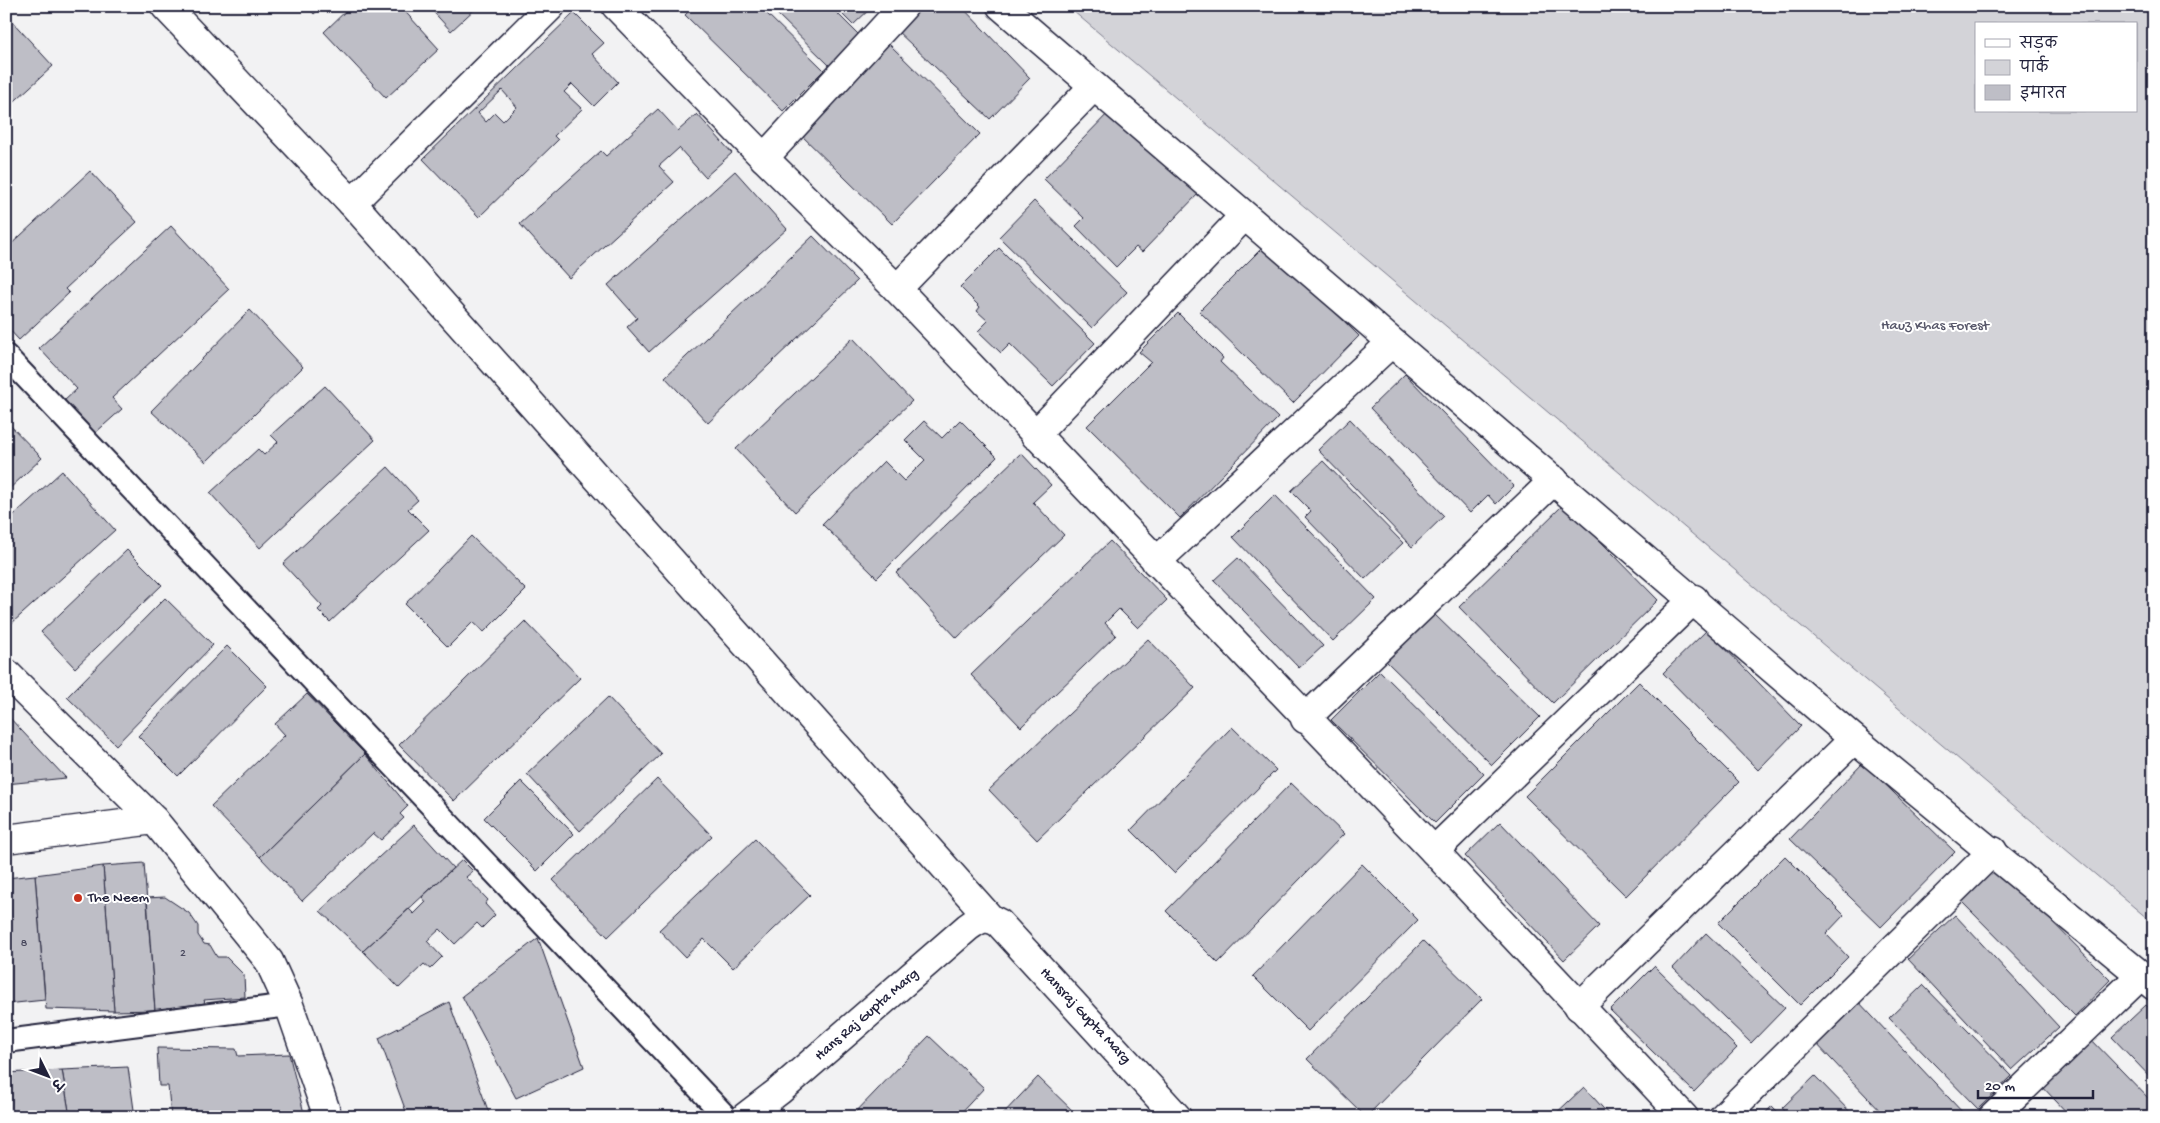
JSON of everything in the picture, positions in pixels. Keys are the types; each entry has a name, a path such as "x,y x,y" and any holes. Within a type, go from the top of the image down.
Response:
{"street":[{"name":"Hansraj Gupta Marg","path":"165,6 352,203 990,918 999,923 1177,1117"},
{"path":"352,203 551,6"},
{"path":"616,6 764,158 897,289 1434,851 1684,1117"},
{"path":"764,158 904,6"},
{"path":"1001,6 1391,342 1694,599 1854,739 2147,981 1993,1117"},
{"path":"897,289 1093,87"},
{"path":"1035,435 1244,216"},
{"path":"1156,562 1391,342"},
{"path":"1305,718 1554,480"},
{"path":"1434,851 1694,599"},
{"path":"6,673 154,820 270,961 289,1006 328,1117"},
{"path":"1580,1007 1854,739"},
{"path":"6,839 154,820"},
{"path":"1723,1117 1993,852"},
{"name":"Hans Raj Gupta Marg","path":"745,1117 778,1092 968,927 979,920 990,918"}],"lane":[{"path":"6,356 726,1117"},
{"path":"6,1041 289,1006"}],"green space":[{"name":"Hauz Khas Forest","path":"1067,6 2154,6 2154,924"}],"building":[{"path":"307,6 323,6 314,14"},
{"path":"351,6 400,6 439,49 386,98 324,32"},
{"path":"428,6 478,6 451,31"},
{"path":"694,6 759,6 824,70 783,111 685,15"},
{"path":"769,6 830,6 861,37 831,67"},
{"path":"834,6 873,6 853,25"},
{"path":"923,6 961,6 1030,78 990,119 895,29"},
{"path":"574,13 604,43 592,54 618,82 594,106 572,84 564,92 582,109 554,136 558,140 479,217 423,159","holes":["502,90 517,107 503,121 495,113 486,122 478,113"]},
{"path":"9,18 53,66 6,109 6,21"},
{"path":"886,41 980,134 892,224 797,131"},
{"path":"1114,107 1200,192 1142,252 1136,247 1116,267 1076,226 1084,218 1044,179"},
{"path":"658,109 678,131 697,114 732,153 705,177 679,148 659,166 674,182 569,278 520,224 601,151 606,156"},
{"path":"90,171 137,222 65,289 69,293 19,340 6,326 6,249"},
{"path":"735,171 787,229 649,352 627,327 637,318 608,285"},
{"path":"1034,201 1127,292 1092,328 999,237"},
{"path":"171,226 229,289 112,398 122,409 94,434 64,401 77,389 39,348"},
{"path":"813,236 857,281 708,423 665,377"},
{"path":"1266,244 1359,336 1293,403 1199,311"},
{"path":"999,248 1095,343 1053,386 1010,344 1001,353 978,331 988,321 977,311 980,307 960,287"},
{"path":"250,310 303,367 206,462 151,411"},
{"path":"1178,313 1223,358 1220,362 1278,418 1180,518 1087,426 1151,362 1139,352"},
{"path":"853,338 912,401 795,512 736,449"},
{"path":"1405,374 1514,486 1496,504 1488,495 1470,513 1370,408"},
{"path":"325,386 375,440 260,548 210,493 258,449 264,455 278,442 271,435"},
{"path":"1350,419 1444,516 1412,547 1318,450"},
{"path":"960,420 997,457 877,578 822,524 884,461 904,481 925,460 905,440 924,421 942,438"},
{"path":"6,421 42,458 6,492"},
{"path":"1021,453 1051,485 1033,502 1064,535 957,638 896,573"},
{"path":"1323,461 1403,543 1365,579 1305,517 1311,511 1291,491"},
{"path":"388,467 418,500 408,509 429,530 330,622 318,610 322,606 283,564"},
{"path":"62,471 115,530 12,623 6,616 6,522"},
{"path":"1275,495 1376,599 1333,641 1233,537"},
{"path":"1564,504 1658,600 1553,703 1459,607"},
{"path":"471,536 526,590 484,632 473,622 448,647 405,604"},
{"path":"1110,541 1167,600 1138,628 1119,609 1105,623 1116,635 1021,727 971,675"},
{"path":"127,550 162,585 75,668 41,632"},
{"path":"1238,558 1323,646 1299,668 1214,580"},
{"path":"165,598 213,645 116,745 67,697"},
{"path":"1433,613 1540,717 1492,765 1386,661"},
{"path":"525,621 580,678 454,801 399,745"},
{"path":"1707,630 1801,726 1758,770 1663,673"},
{"path":"1148,639 1195,688 1037,840 989,790"},
{"path":"227,646 267,686 178,776 138,736"},
{"path":"1380,671 1484,774 1435,823 1331,720"},
{"path":"1639,682 1739,782 1626,896 1525,796"},
{"path":"307,694 365,754 260,857 211,806 285,735 275,724"},
{"path":"608,697 661,754 580,831 527,774"},
{"path":"7,715 66,778 6,784"},
{"path":"1232,727 1276,770 1174,873 1131,830"},
{"path":"365,754 408,806 400,814 404,818 381,840 373,833 302,901 260,857"},
{"path":"1863,763 1955,852 1881,927 1790,839"},
{"path":"657,779 712,836 608,937 553,880"},
{"path":"521,781 574,834 537,871 484,818"},
{"path":"1291,783 1344,834 1218,963 1166,911"},
{"path":"1500,822 1599,926 1564,960 1465,856"},
{"path":"414,825 453,868 363,951 320,911"},
{"path":"755,839 810,895 733,968 704,939 685,957 659,930"},
{"path":"1785,856 1844,915 1826,934 1848,957 1800,1005 1718,923"},
{"path":"462,860 473,871 466,877 488,900 485,904 495,915 482,928 477,923 455,944 440,929 427,941 442,957 430,969 424,964 399,988 363,951 409,909 414,914 426,902 422,897"},
{"path":"144,863 155,1010 114,1011 103,866"},
{"path":"1362,864 1418,920 1308,1031 1253,976"},
{"path":"103,866 114,1011 46,1009 35,875"},
{"path":"1997,866 2110,980 2075,1016 1961,901"},
{"path":"35,875 45,1000 6,1004 6,878"},
{"path":"165,897 189,913 198,926 198,935 204,944 210,945 217,957 226,957 244,975 245,997 204,1000 205,1003 155,1010 147,898"},
{"path":"1955,915 2059,1027 2012,1070 1908,959"},
{"path":"1706,933 1785,1008 1751,1043 1673,968"},
{"path":"538,938 584,1067 516,1098 462,996"},
{"path":"1423,941 1482,999 1366,1117 1307,1059"},
{"path":"1654,966 1737,1048 1694,1092 1610,1010"},
{"path":"1923,985 2012,1076 1978,1109 1889,1018"},
{"path":"1857,1000 1965,1115 1963,1117 1886,1117 1814,1041"},
{"path":"449,1002 489,1113 481,1117 408,1117 379,1038"},
{"path":"2146,1005 2154,1013 2154,1081 2112,1037"},
{"path":"2086,1034 2154,1104 2154,1117 2071,1117 2038,1082"},
{"path":"929,1036 984,1088 957,1117 851,1117"},
{"path":"157,1048 236,1049 238,1056 289,1054 305,1117 171,1117 168,1086 159,1086"},
{"path":"128,1067 135,1117 70,1117 62,1070"},
{"path":"62,1070 70,1117 6,1117 6,1073"},
{"path":"1815,1076 1855,1117 1790,1117 1782,1108"},
{"path":"1038,1077 1079,1117 1000,1117"},
{"path":"1584,1087 1611,1117 1552,1117"},
{"path":"1772,1106 1783,1117 1762,1117"}],"place":[{"name":"The Neem","path":"78,898"}]}
